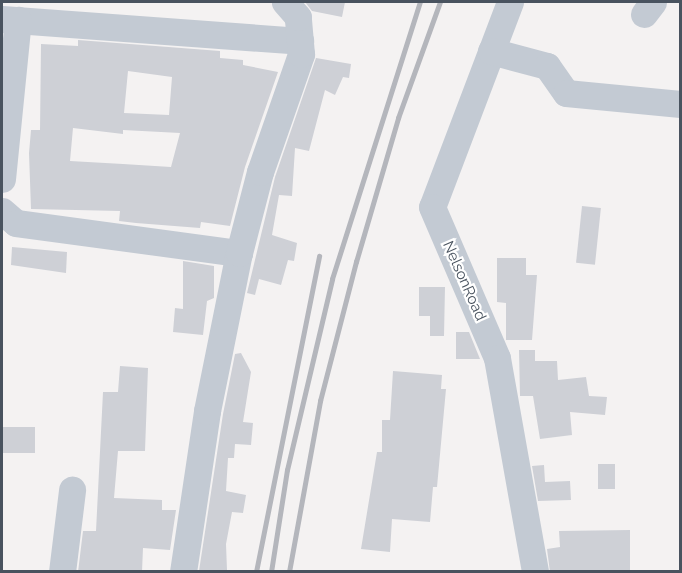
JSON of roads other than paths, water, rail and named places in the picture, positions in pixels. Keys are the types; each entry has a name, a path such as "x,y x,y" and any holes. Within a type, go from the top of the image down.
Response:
{"street":[{"path":"183,572 207,411 239,253 260,172 301,54 298,18 285,2"},
{"name":"NelsonRoad","path":"510,2 433,210 497,358 535,572"},
{"path":"2,179 10,19 300,41"},
{"path":"491,51 547,66 566,93 681,104"},
{"path":"2,211 16,223 239,253"},
{"path":"62,572 72,490"}],"railway":[{"path":"271,572 287,470 332,279 420,2"},
{"path":"289,572 320,401 356,262 398,118 440,2"},
{"path":"256,572 319,256"}]}
